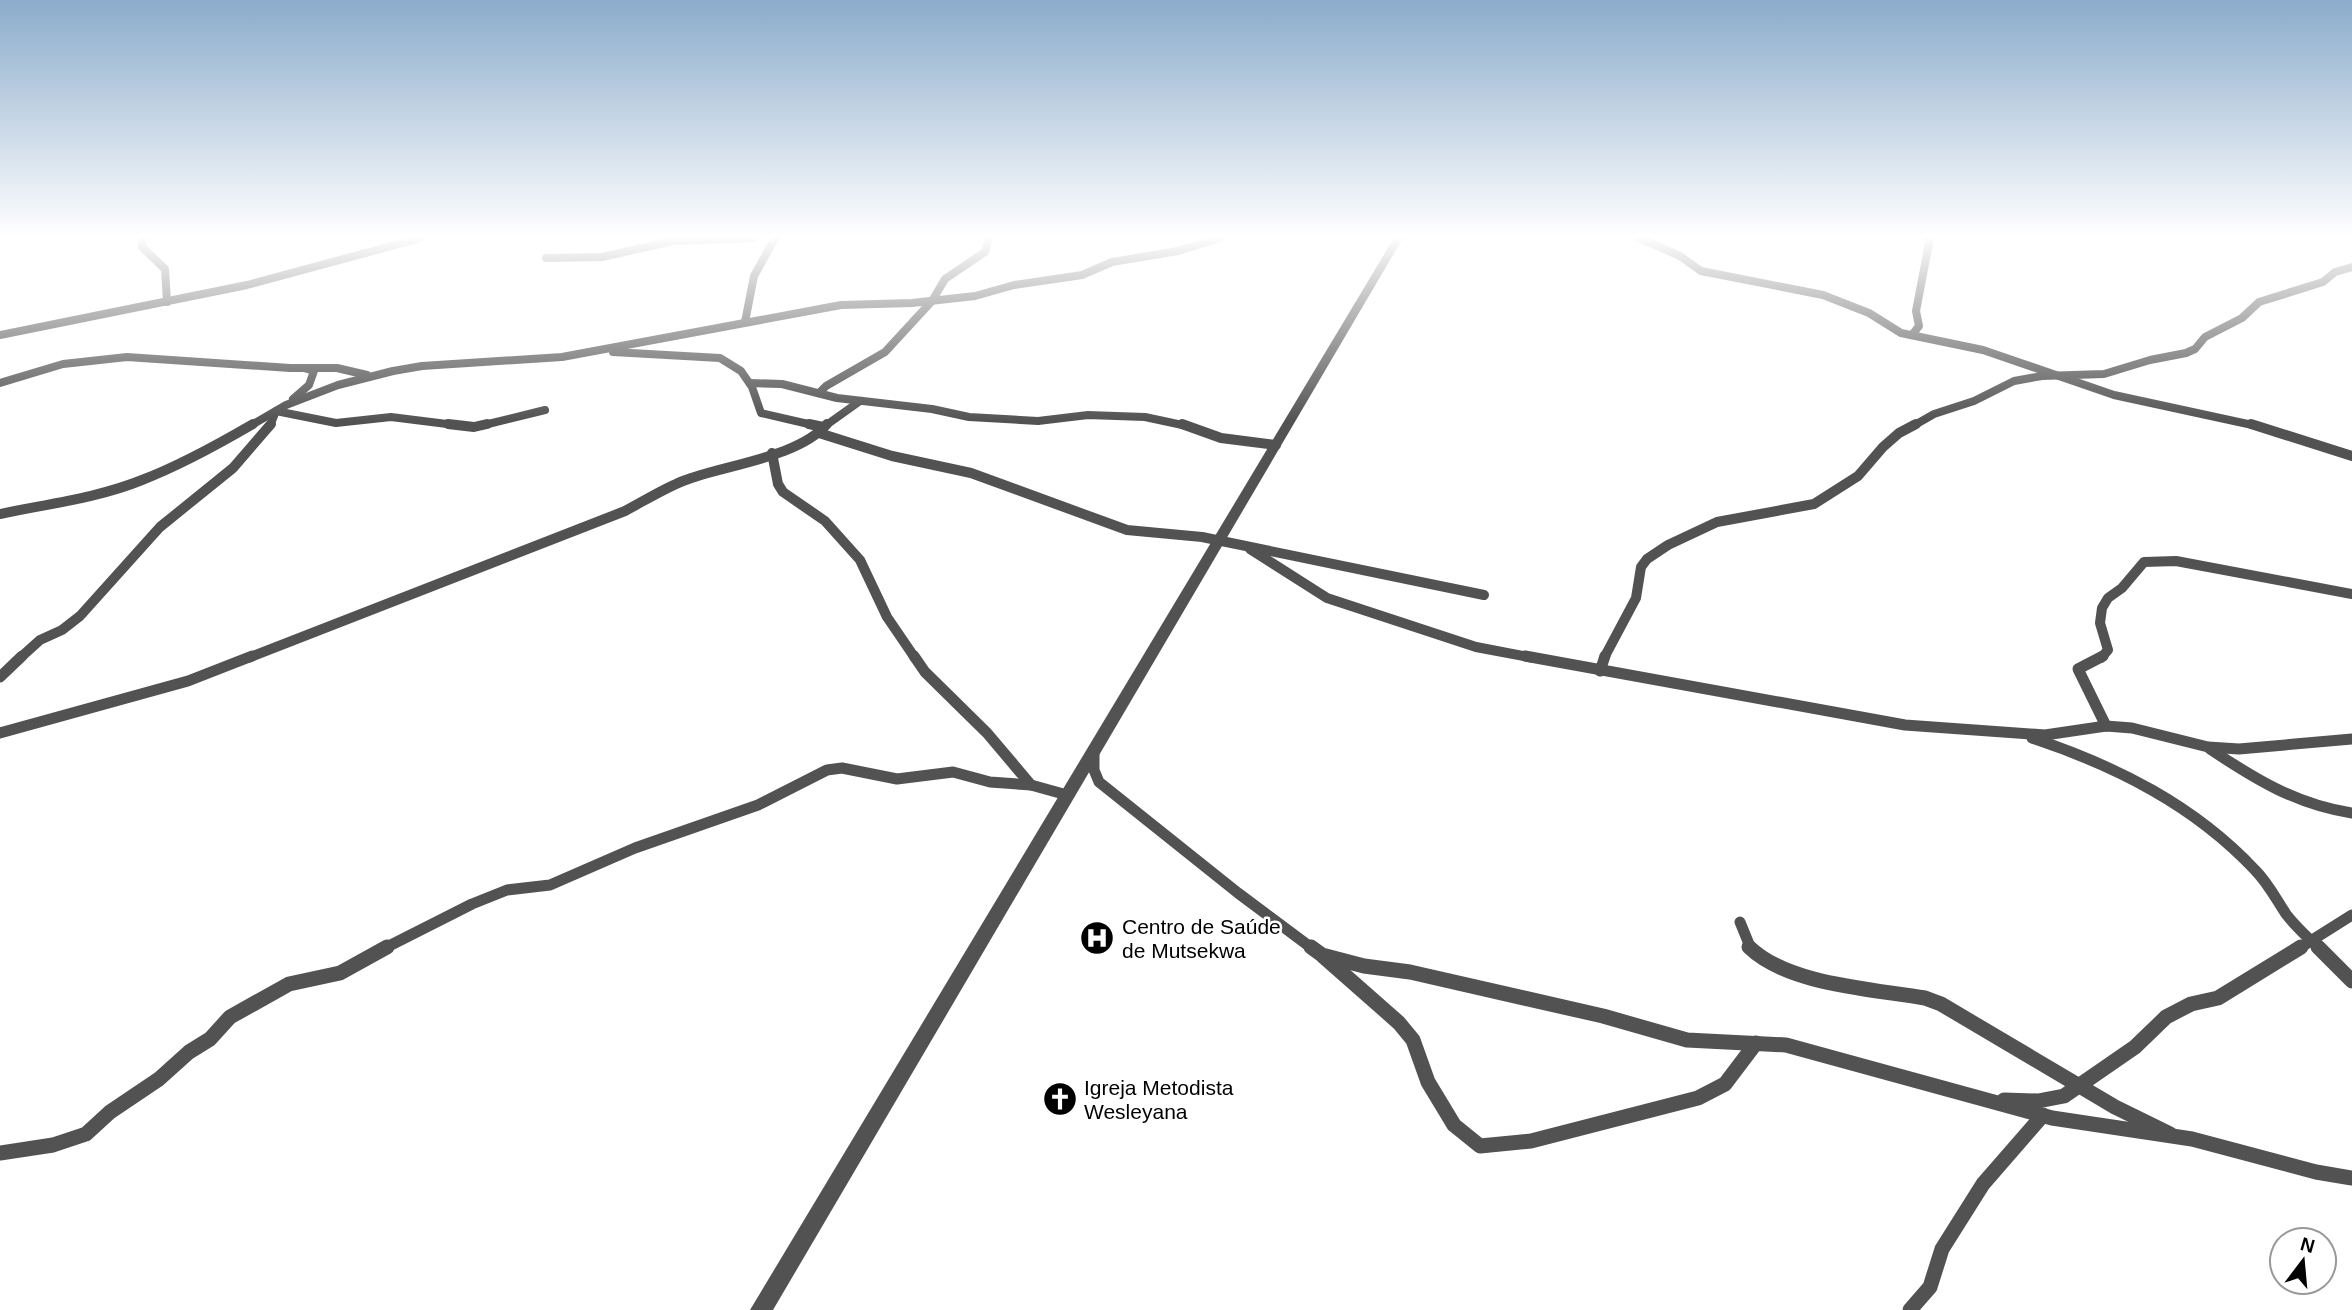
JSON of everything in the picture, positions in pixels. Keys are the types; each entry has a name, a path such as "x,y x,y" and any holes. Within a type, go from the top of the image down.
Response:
{"street":[{"path":"0,335 180,299"},
{"path":"746,322 751,299"},
{"path":"0,513 114,490 141,481 196,457 286,405 338,385 372,376 422,366 514,362 592,351 841,305 948,299"},
{"path":"761,1310 1363,299"},
{"path":"1834,299 1869,313 1897,331 1954,342 2060,375 2113,395 2248,423 2352,456"},
{"path":"1913,335 1919,326 1916,311 1918,299"},
{"path":"1600,671 1609,645 1636,597 1638,575 1647,559 1668,545 1717,522 1814,503 1858,476 1889,440 1926,419 1974,401 2014,381 2060,375 2104,374 2150,360 2186,353 2195,349 2205,337 2242,318 2259,302 2268,299"},
{"path":"820,393 826,386 885,352 932,301"},
{"path":"592,351 658,356 712,354 738,368 750,383 761,414 821,430 892,456 971,473 1127,530 1202,537 1222,535 1250,549 1327,598 1476,647 1905,725 2020,735 2063,734 2106,726 2132,728 2208,747 2239,749 2352,739"},
{"path":"0,383 63,364 127,357 337,368 372,376"},
{"path":"286,405 309,385 313,377 314,371 302,368"},
{"path":"750,383 782,384 860,401 968,417 1054,420 1088,415 1145,417 1180,423 1221,438 1276,445"},
{"path":"0,733 188,681 625,511 683,481 772,453 821,430 860,401"},
{"path":"276,411 336,423 391,417 474,426 545,410"},
{"path":"0,677 40,640 62,630 80,616 160,527 233,468 271,424 276,411"},
{"path":"772,453 778,484 783,492 825,521 860,560 887,617 925,672 988,733 1031,785"},
{"path":"1250,549 1483,595"},
{"path":"2106,726 2078,668 2105,656 2108,650 2101,622 2102,608 2108,598 2122,588 2144,562 2176,561 2352,594"},
{"path":"2020,735 2077,753 2107,767 2161,795 2205,823 2259,874 2298,928 2343,969 2352,981"},
{"path":"2208,747 2271,790 2292,800 2314,807 2352,813"},
{"path":"1094,751 1094,770 1099,782 1238,894 1322,955 1399,1023 1413,1040 1427,1082 1454,1125 1480,1146 1531,1141 1698,1098 1725,1084 1756,1043"},
{"path":"0,1153 53,1145 86,1134 110,1112 159,1079 189,1052 210,1039 230,1017 289,984 340,973 411,933 483,899 507,890 550,885 635,848 753,807 827,770 842,768 897,779 953,772 990,782 1070,791 1085,781 1099,782"},
{"path":"1991,1100 2038,1101 2064,1096 2135,1047 2166,1017 2191,1004 2218,998 2352,915"},
{"path":"1740,922 1749,947 1771,964 1796,973 1925,998 1941,1004 2079,1086 2179,1138"},
{"path":"1322,955 1568,1008 1686,1040 1786,1045 2096,1128 2212,1143 2299,1170 2352,1178"},
{"path":"1910,1310 1930,1287 1942,1250 1990,1174 2043,1115"}],"place":[{"name":"Centro de Saúde de Mutsekwa","path":"1097,938"},
{"name":"Igreja Metodista Wesleyana","path":"1060,1099"}]}
